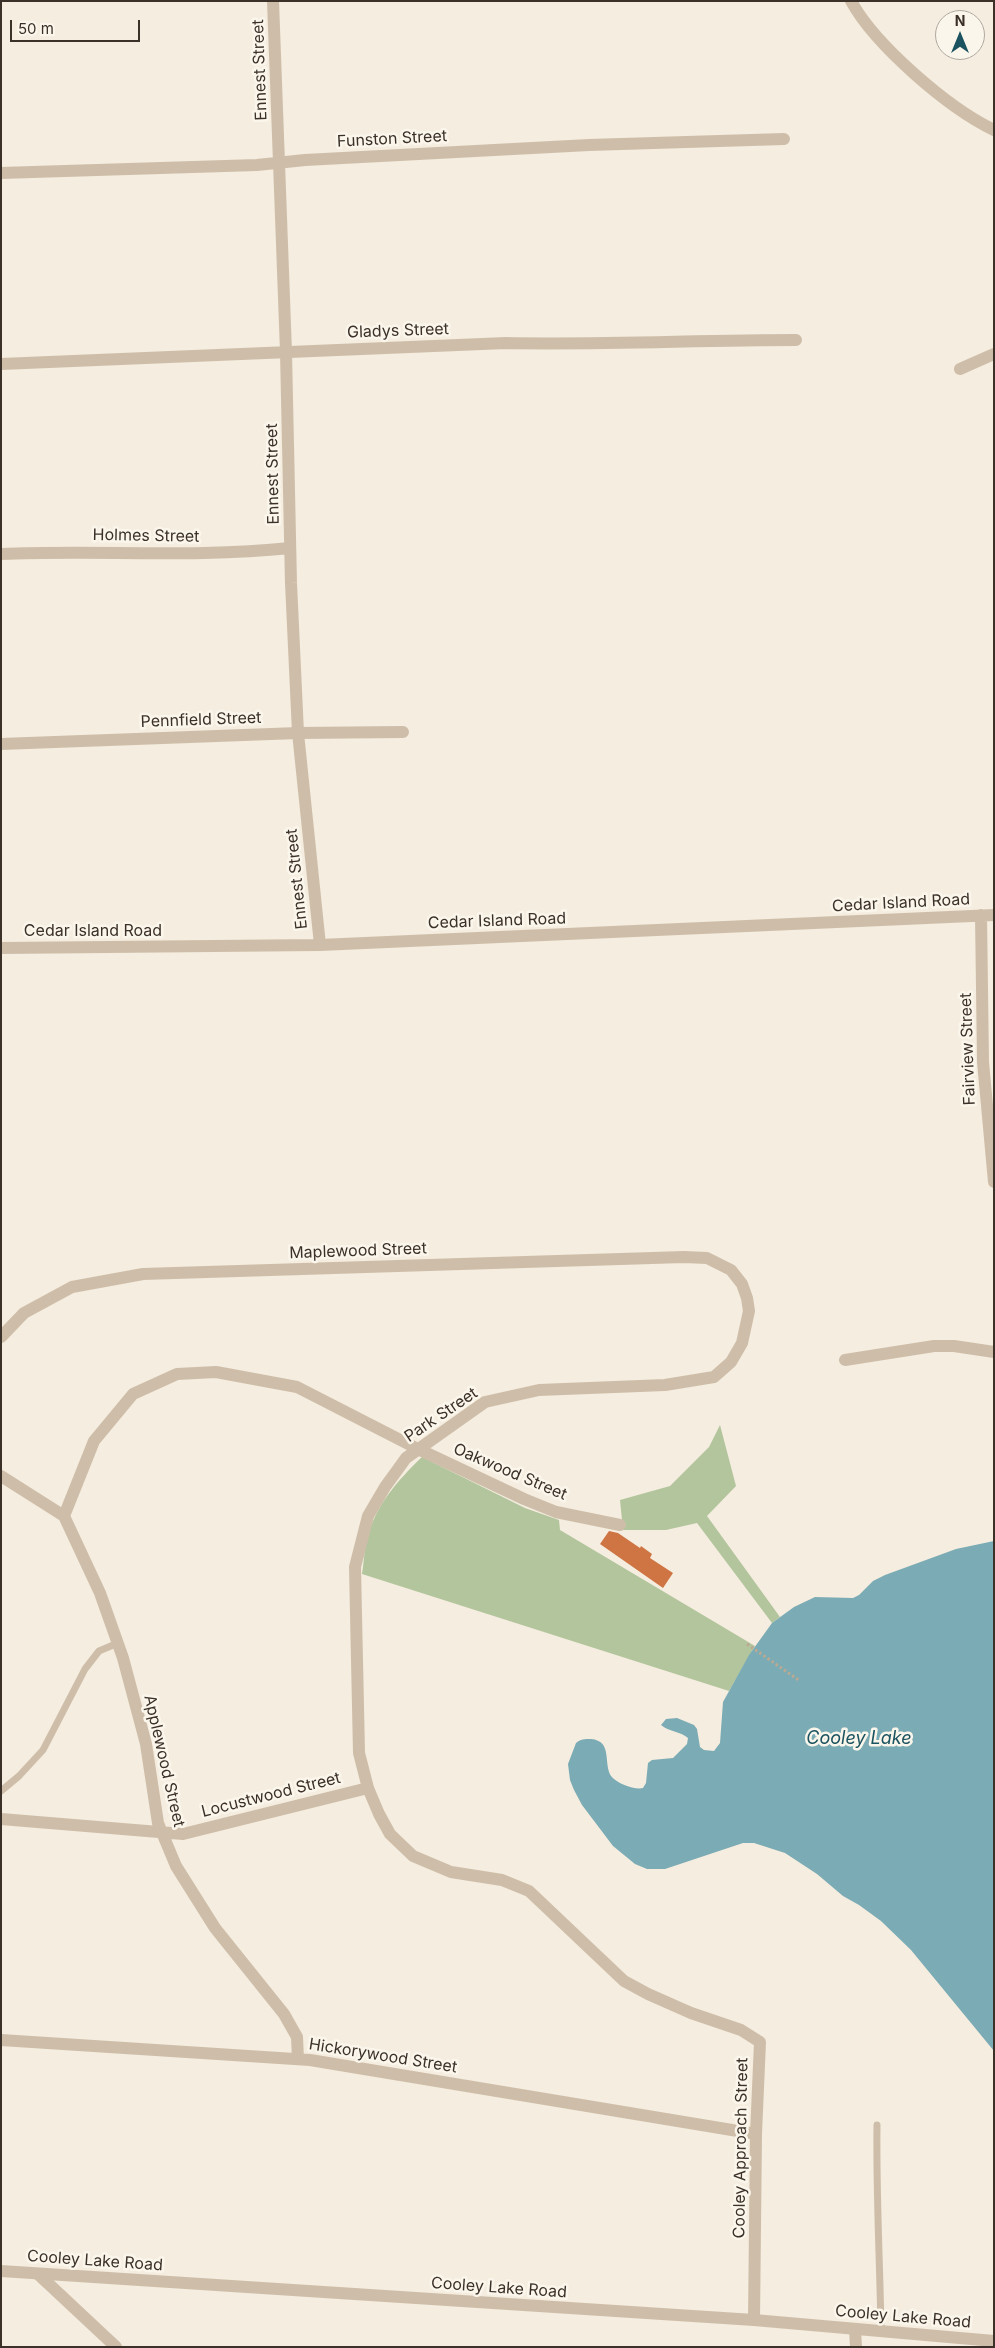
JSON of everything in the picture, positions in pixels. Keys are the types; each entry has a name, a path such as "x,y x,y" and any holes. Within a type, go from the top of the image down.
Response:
{"street":[{"name":"Ennest Street","path":"273,1 286,352 290,548 298,733 320,945"},
{"path":"851,1 878,39 934,90 967,115 994,130"},
{"name":"Funston Street","path":"1,173 280,163 589,145 784,139"},
{"name":"Gladys Street","path":"1,364 506,343 581,344 700,340 796,340"},
{"path":"960,369 994,354"},
{"name":"Holmes Street","path":"1,554 215,553 290,548"},
{"name":"Pennfield Street","path":"1,744 298,733 402,732"},
{"name":"Cedar Island Road","path":"1,948 320,945 988,915"},
{"name":"Fairview Street","path":"988,915 983,1062 994,1182"},
{"name":"Maplewood Street","path":"1,1337 24,1313 72,1287 143,1274 684,1257 707,1258 731,1270"},
{"name":"Park Street","path":"368,1788 359,1753 355,1567 368,1516 406,1458 485,1402 539,1390 665,1385 714,1377 731,1362 742,1343 749,1311 742,1284 731,1270"},
{"path":"845,1360 934,1346 954,1346 994,1352"},
{"name":"Oakwood Street","path":"64,1516 94,1441 133,1394 177,1374 216,1372 297,1387 418,1449 508,1492 556,1512 620,1525"},
{"path":"1,1476 64,1516"},
{"name":"Applewood Street","path":"64,1516 100,1593 118,1643 146,1744 158,1823 176,1866 215,1928 284,2014 297,2037 298,2059"},
{"name":"Locustwood Street","path":"1,1819 183,1834 368,1788"},
{"name":"Cooley Approach Street","path":"368,1788 390,1834 413,1856 451,1872 502,1880 529,1891 624,1981 682,2009 741,2030 760,2042 756,2134 754,2320"},
{"name":"Hickorywood Street","path":"1,2040 298,2059 756,2134"},
{"name":"Cooley Lake Road","path":"1,2271 754,2320 994,2341"},
{"path":"38,2274 116,2347"},
{"path":"855,2329 856,2347"}],"lane":[{"path":"1,1791 19,1776 43,1750 85,1669 99,1652 118,1643"},
{"path":"877,2125 876,2172 880,2235 881,2331"}],"path":[{"path":"747,1644 800,1681"}],"green space":[{"path":"720,1425 736,1486 707,1516 780,1617 772,1623 697,1523 666,1530 623,1530 620,1500 670,1486 709,1447"},
{"path":"422,1457 525,1508 559,1520 560,1530 755,1646 729,1691 362,1574 366,1543 376,1516 388,1494"}],"water":[{"name":"Cooley Lake","path":"994,1541 994,2051 911,1950 881,1921 843,1896 817,1874 785,1853 754,1843 743,1843 665,1869 647,1869 635,1864 613,1846 582,1805 570,1780 568,1764 576,1743 587,1739 598,1741 605,1748 611,1776 617,1782 626,1786 643,1788 646,1783 648,1763 652,1760 673,1758 687,1744 688,1738 661,1725 666,1719 677,1718 694,1725 697,1729 700,1747 704,1750 714,1751 720,1743 723,1702 749,1655 772,1623 794,1607 815,1597 853,1598 859,1595 873,1581 885,1575 956,1549"}],"building":[{"path":"609,1531 618,1533 640,1548 641,1546 652,1554 650,1558 673,1573 663,1588 600,1544"}]}
